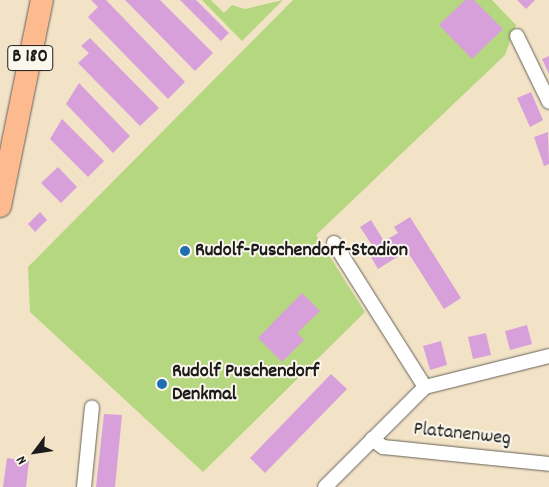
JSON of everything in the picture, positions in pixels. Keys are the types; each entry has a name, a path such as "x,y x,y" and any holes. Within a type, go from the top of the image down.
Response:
{"main road":[{"name":"B 180","path":"0,206 42,0"}],"street":[{"path":"517,36 549,102"},
{"path":"334,243 425,387 549,356"},
{"name":"Platanenweg","path":"325,487 425,387"},
{"path":"84,487 92,406"},
{"name":"Platanenweg","path":"372,439 383,447 549,464"}],"green space":[{"path":"202,0 211,0 224,13 232,5 245,9 283,0 242,41"},
{"name":"Rudolf-Puschendorf-Stadion","path":"293,0 492,0 516,25 505,55 316,235 365,312 203,472 30,312 28,267"}],"building":[{"path":"91,0 106,0 185,82 168,99 88,17 98,7"},
{"path":"125,0 160,0 213,53 195,71"},
{"path":"180,0 196,0 229,33 221,41"},
{"path":"465,0 474,0 503,29 472,59 439,25"},
{"path":"517,0 535,0 526,9"},
{"path":"90,38 159,108 140,126 78,63 89,53 81,46"},
{"path":"549,56 549,74 542,59"},
{"path":"79,83 130,136 113,153 66,104"},
{"path":"531,92 543,120 530,127 517,98"},
{"path":"62,119 104,161 88,177 50,139"},
{"path":"548,132 549,164 544,166 534,137"},
{"path":"58,167 77,187 61,203 41,183"},
{"path":"40,212 47,220 35,232 28,224"},
{"path":"410,217 461,298 444,309 407,251 378,269 368,252 374,248 360,227 371,220 384,241 398,233 394,227"},
{"path":"302,293 320,311 297,333 304,340 282,362 258,338"},
{"path":"527,325 532,344 510,350 505,331"},
{"path":"486,333 491,355 473,359 468,337"},
{"path":"441,341 447,365 430,370 423,346"},
{"path":"331,374 347,389 265,473 250,458"},
{"path":"104,414 122,415 115,487 96,487"},
{"path":"7,458 29,461 26,487 3,487"}],"place":[{"name":"Rudolf-Puschendorf-Stadion","path":"185,251"},
{"name":"Rudolf Puschendorf Denkmal","path":"162,384"}]}
